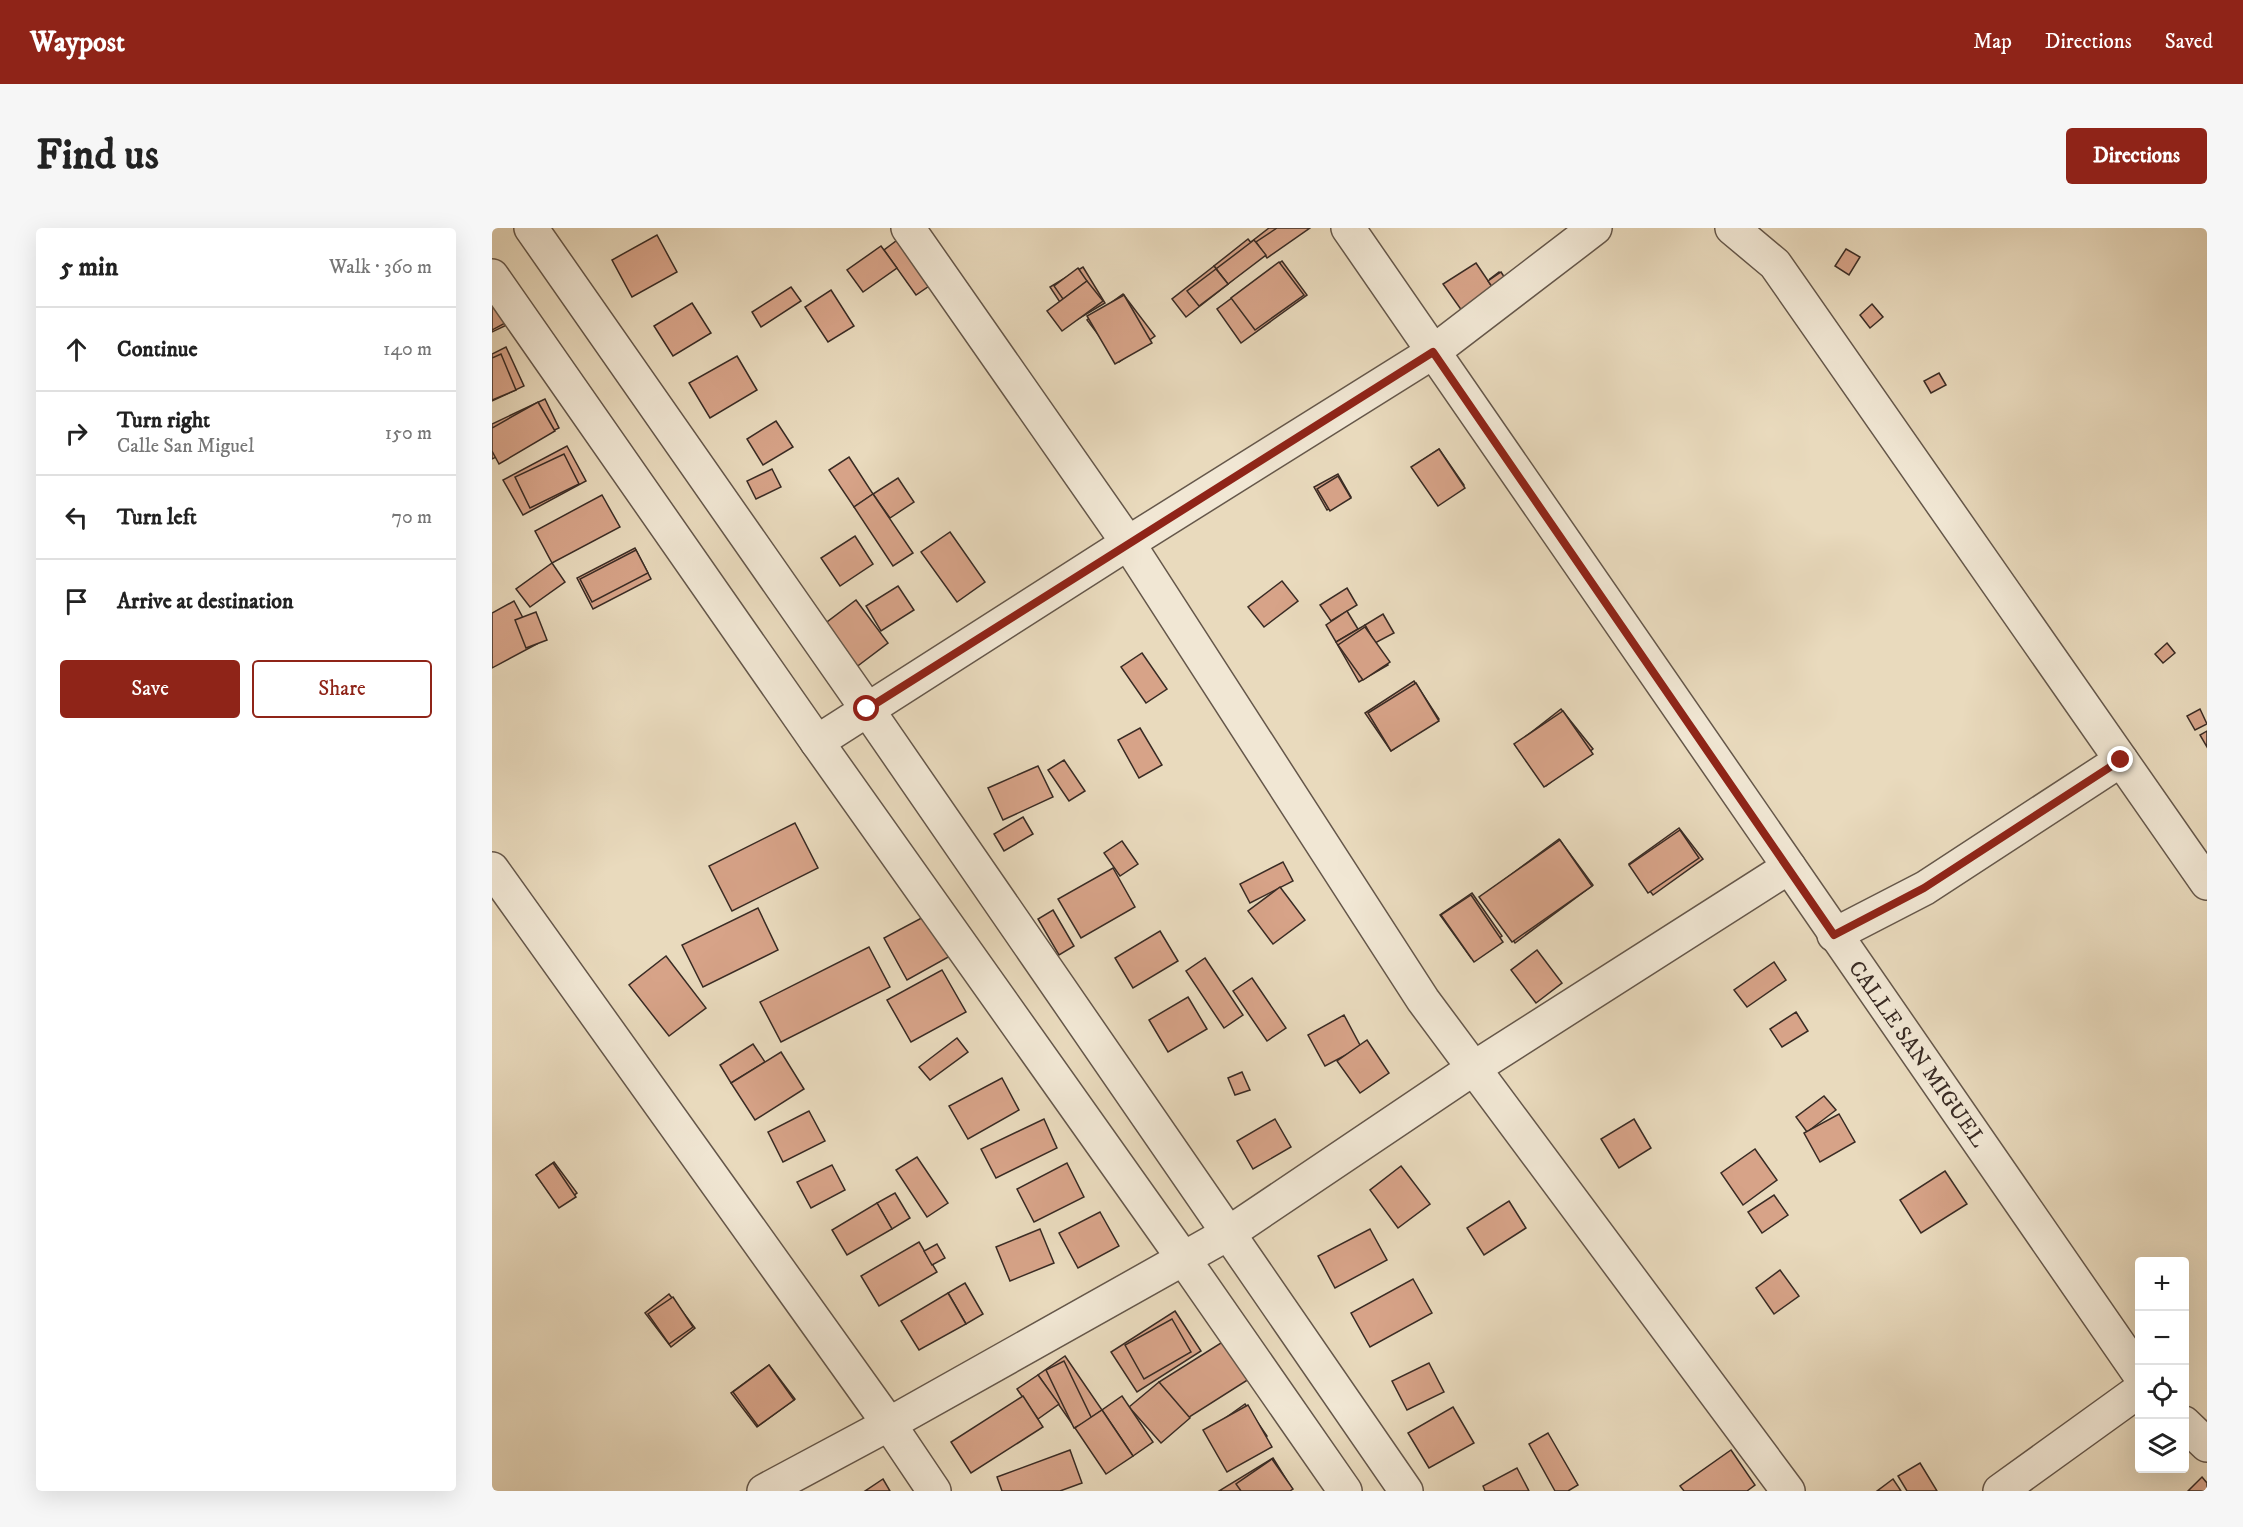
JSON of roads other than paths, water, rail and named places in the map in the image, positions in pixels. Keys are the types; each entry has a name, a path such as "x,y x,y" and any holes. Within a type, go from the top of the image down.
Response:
{"street":[{"path":"531,228 867,709 1406,1491"},
{"path":"908,228 1128,543 1423,1000 1788,1491"},
{"name":"CALLE SAN MIGUEL","path":"1348,228 2135,1369"},
{"path":"817,742 1433,352 1594,228"},
{"path":"1732,228 1775,264 2207,883"},
{"path":"492,276 1345,1491"},
{"path":"1834,935 1924,888 2121,760"},
{"path":"764,1491 889,1424 1229,1233 1474,1068 1789,867"},
{"path":"492,868 889,1424 934,1491"},
{"path":"2000,1491 2135,1393"},
{"path":"2189,1428 2207,1445"}]}
